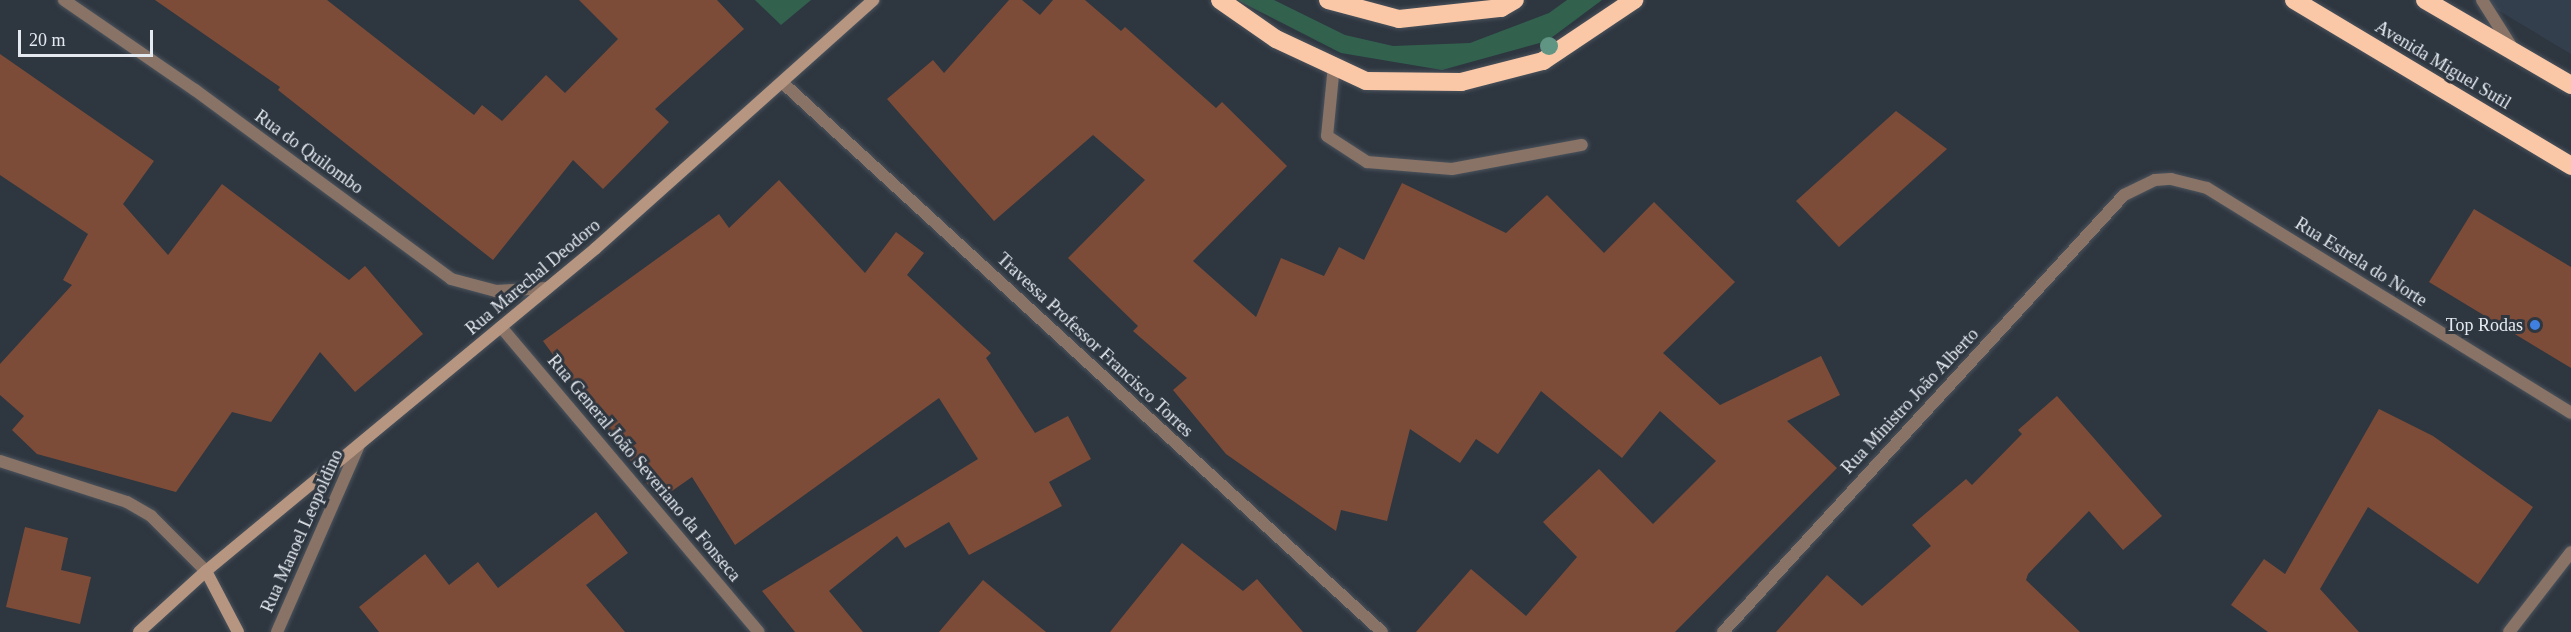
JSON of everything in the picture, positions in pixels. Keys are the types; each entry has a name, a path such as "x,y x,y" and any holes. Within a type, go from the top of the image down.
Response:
{"highway":[{"path":"1220,0 1276,39 1366,81 1461,82 1544,61 1634,0"},
{"path":"1328,0 1399,19 1501,8 1515,0"},
{"name":"Avenida Miguel Sutil","path":"2294,0 2571,166"},
{"path":"2431,3 2571,85"}],"main road":[{"name":"Rua Marechal Deodoro","path":"139,632 206,571 501,327 784,84 873,0"},
{"path":"206,571 238,632"}],"street":[{"name":"Rua do Quilombo","path":"64,0 195,90 451,279 496,291 547,288"},
{"path":"2482,0 2515,53"},
{"path":"1334,65 1327,136 1367,162 1452,169 1582,145"},
{"name":"Travessa Professor Francisco Torres","path":"784,84 1382,632"},
{"name":"Rua Estrela do Norte","path":"2124,195 2155,180 2171,179 2207,188 2571,413"},
{"name":"Rua Ministro João Alberto","path":"1723,632 2124,195"},
{"name":"Rua General João Severiano da Fonseca","path":"501,327 759,632"},
{"name":"Rua Manoel Leopoldino","path":"277,632 359,445"},
{"path":"0,461 127,502 152,516 206,571"},
{"path":"2509,632 2571,552"}],"shaded area":[{"path":"2481,0 2571,0 2571,54"}],"green space":[{"path":"755,0 811,0 781,25"},
{"path":"1237,0 1274,0 1345,35 1393,46 1470,43 1549,13 1567,0 1602,0 1547,41 1442,70 1341,53"}],"building":[{"path":"155,0 327,0 474,115 482,105 502,121 546,75 565,93 618,39 579,0 717,0 744,29 655,109 669,122 603,189 573,160 493,260 278,90 280,87"},
{"path":"1009,0 1022,0 1040,15 1053,0 1085,0 1121,31 1125,27 1216,108 1222,102 1287,166 1193,261 1256,317 1281,258 1324,276 1339,247 1364,260 1402,183 1506,233 1547,195 1604,253 1654,202 1735,282 1663,353 1720,405 1821,356 1840,395 1787,421 1837,468 1675,632 1416,632 1471,569 1526,616 1577,557 1543,522 1599,469 1653,524 1716,461 1660,411 1622,458 1541,391 1498,454 1476,439 1460,463 1410,429 1387,521 1341,510 1336,531 1226,454 1173,390 1187,378 1133,331 1138,326 1068,258 1145,180 1093,135 994,221 887,99 933,60 944,73"},
{"path":"0,54 154,161 123,204 168,255 222,184 349,280 365,266 423,334 355,392 320,352 271,422 232,412 176,492 37,454 12,430 24,416 0,395 0,364 72,285 63,280 88,234 0,175"},
{"path":"1896,111 1947,149 1839,247 1796,201"},
{"path":"779,180 865,273 896,232 924,253 907,275 991,353 986,358 1035,433 1068,416 1091,459 1049,482 1062,506 969,555 949,522 905,548 897,536 829,591 863,632 795,632 762,591 978,459 939,398 735,545 692,477 659,500 543,341 719,214 729,228"},
{"name":"Top Rodas","path":"2474,209 2571,267 2571,368 2429,282"},
{"path":"2057,396 2162,516 2123,550 2089,511 2028,574 2026,580 2080,632 1776,632 1827,575 1862,606 1931,546 1912,525 1966,479 1972,485 2022,434 2018,430"},
{"path":"2379,409 2433,436 2533,507 2478,584 2368,507 2320,589 2359,632 2268,632 2231,605 2264,559 2285,574"},
{"path":"596,512 628,553 586,585 625,632 379,632 359,607 425,554 449,585 478,562 498,588"},
{"path":"25,527 68,538 61,570 91,577 80,624 6,607"},
{"path":"1182,543 1243,591 1257,579 1303,632 1110,632"},
{"path":"983,580 1046,632 939,632"}],"place":[{"name":"Top Rodas","path":"2535,325"}]}
